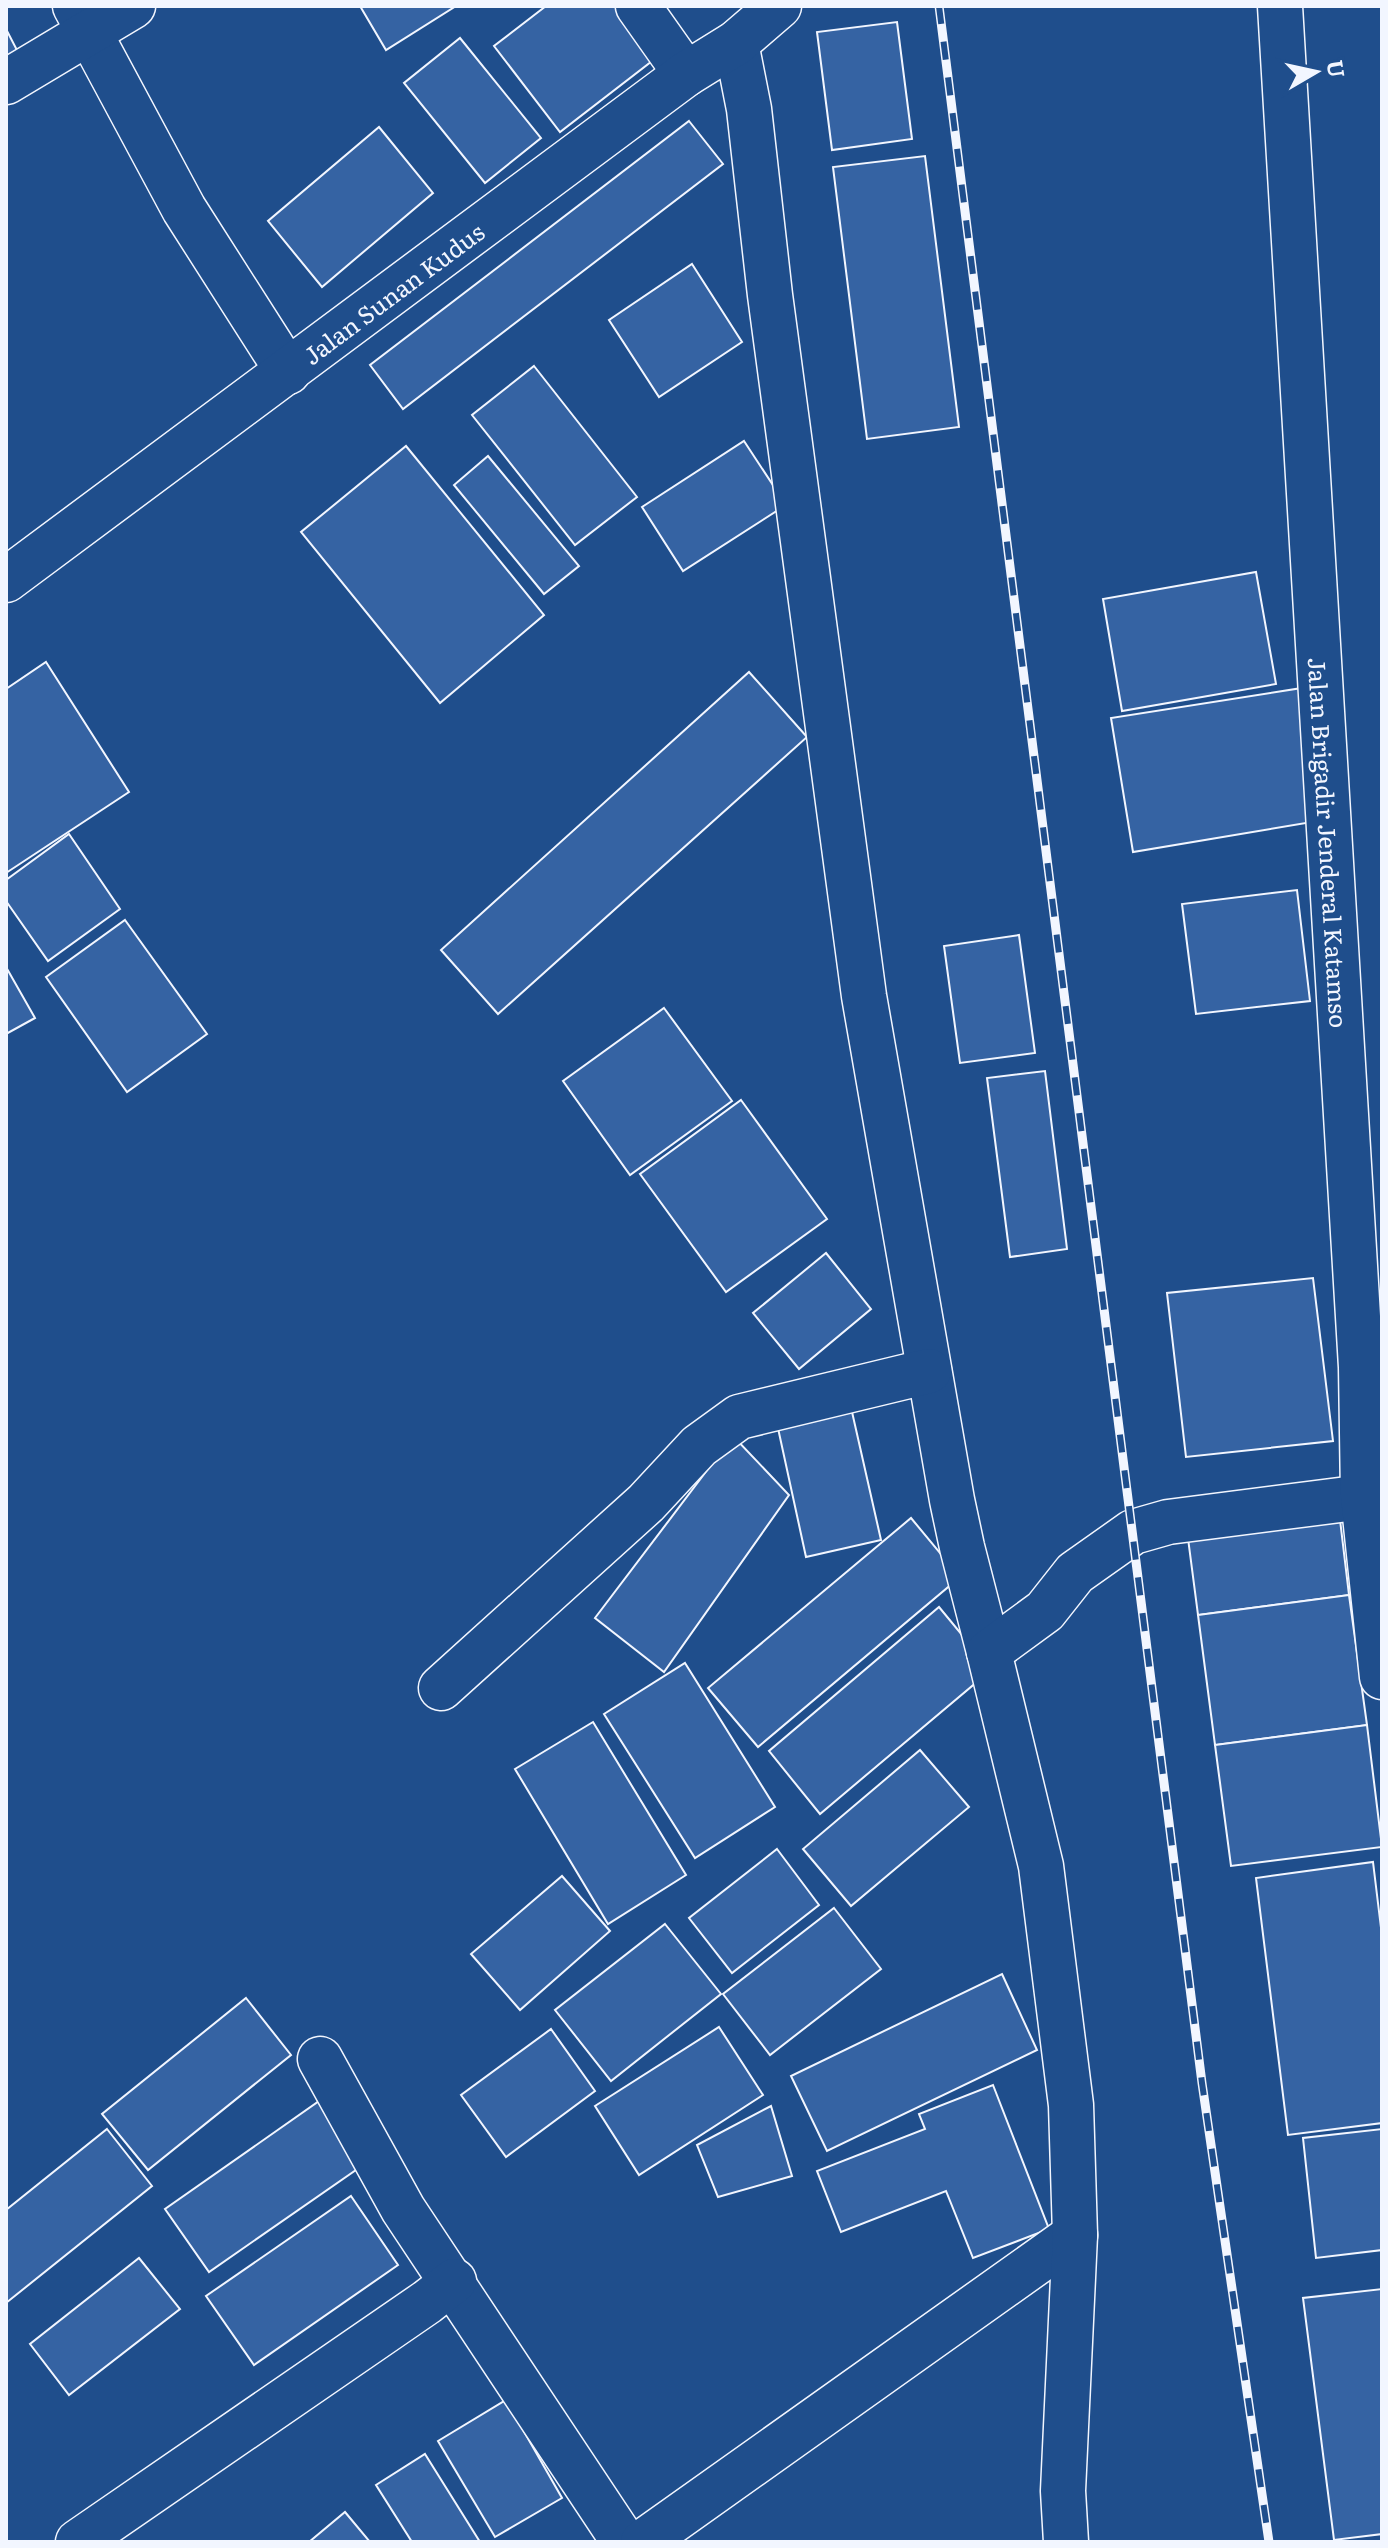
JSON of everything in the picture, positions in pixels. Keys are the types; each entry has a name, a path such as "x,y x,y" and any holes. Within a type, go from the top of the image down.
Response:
{"main road":[{"path":"6,82 82,19 133,6"},
{"path":"638,6 686,74"},
{"name":"Jalan Brigadir Jenderal Katamso","path":"1280,6 1360,1351 1363,1497 1382,1677"},
{"name":"Jalan Sunan Kudus","path":"6,580 686,74 736,43 777,7"},
{"path":"82,19 184,209 288,372"},
{"path":"736,43 749,109 770,295 864,996 962,1547 1041,1866 1071,2105 1075,2235 1063,2491 1066,2542"},
{"path":"441,1688 646,1503 699,1446 739,1417 929,1371"},
{"path":"989,1652 1045,1611 1075,1573 1133,1532 1168,1522 1363,1497"},
{"path":"320,2059 403,2209 454,2281 624,2542"},
{"path":"643,2542 1075,2235"},
{"path":"78,2542 454,2281"}],"building":[{"path":"360,6 456,6 386,50"},
{"path":"546,6 631,6 665,51 560,132 494,46"},
{"path":"897,22 912,139 832,150 817,32"},
{"path":"6,29 19,54 6,61"},
{"path":"460,38 541,138 485,183 404,83"},
{"path":"689,121 723,164 403,409 370,365"},
{"path":"379,127 433,193 322,287 268,221"},
{"path":"925,156 959,427 867,439 833,167"},
{"path":"692,264 742,342 659,397 609,320"},
{"path":"534,366 637,497 575,545 472,415"},
{"path":"744,441 786,505 683,571 642,507"},
{"path":"406,446 544,615 440,703 301,532"},
{"path":"488,456 579,566 544,594 454,485"},
{"path":"1256,572 1276,684 1122,711 1103,599"},
{"path":"46,662 129,792 6,873 6,689"},
{"path":"749,672 807,737 498,1014 441,950"},
{"path":"1302,688 1324,820 1133,852 1111,718"},
{"path":"69,834 120,909 48,961 6,901 6,880"},
{"path":"1297,890 1310,1001 1196,1014 1182,904"},
{"path":"125,920 207,1034 127,1092 46,977"},
{"path":"1019,935 1035,1053 960,1063 944,946"},
{"path":"6,967 35,1018 6,1034"},
{"path":"664,1008 732,1101 630,1175 563,1081"},
{"path":"1045,1071 1067,1249 1010,1257 987,1078"},
{"path":"741,1100 827,1219 726,1292 640,1174"},
{"path":"826,1253 871,1309 799,1369 753,1313"},
{"path":"1313,1278 1333,1441 1186,1457 1167,1293"},
{"path":"850,1403 881,1540 806,1557 776,1419"},
{"path":"733,1436 789,1495 664,1672 595,1618"},
{"path":"1338,1503 1349,1595 1198,1615 1186,1523"},
{"path":"911,1518 960,1577 758,1747 708,1688"},
{"path":"1349,1595 1367,1725 1215,1745 1198,1615"},
{"path":"939,1607 991,1670 820,1814 769,1751"},
{"path":"685,1663 775,1807 695,1858 604,1714"},
{"path":"593,1722 686,1875 608,1924 515,1769"},
{"path":"1367,1725 1382,1847 1231,1866 1215,1745"},
{"path":"920,1750 969,1807 851,1906 803,1849"},
{"path":"777,1849 819,1905 732,1973 689,1918"},
{"path":"1373,1862 1382,1936 1382,2123 1288,2135 1256,1878"},
{"path":"562,1876 610,1931 520,2010 471,1954"},
{"path":"834,1908 881,1969 770,2055 723,1994"},
{"path":"665,1924 721,1994 611,2081 555,2010"},
{"path":"1002,1974 1037,2050 827,2151 791,2076"},
{"path":"246,1998 291,2055 148,2170 102,2114"},
{"path":"719,2027 763,2095 639,2175 595,2106"},
{"path":"551,2029 595,2091 506,2157 461,2095"},
{"path":"993,2085 1049,2229 973,2258 946,2191 841,2232 817,2171 925,2129 919,2114"},
{"path":"322,2099 366,2163 209,2272 165,2209"},
{"path":"771,2106 792,2176 718,2197 697,2145"},
{"path":"107,2129 152,2186 6,2303 6,2210"},
{"path":"1382,2129 1382,2250 1316,2258 1303,2138"},
{"path":"351,2196 398,2265 254,2365 206,2296"},
{"path":"139,2258 180,2309 69,2395 30,2344"},
{"path":"1382,2289 1382,2534 1334,2540 1303,2298"},
{"path":"506,2400 562,2498 495,2537 438,2441"},
{"path":"425,2454 480,2542 412,2542 376,2485"},
{"path":"345,2512 370,2542 309,2542"}],"railway":[{"path":"939,6 1202,2083 1269,2542"}]}
